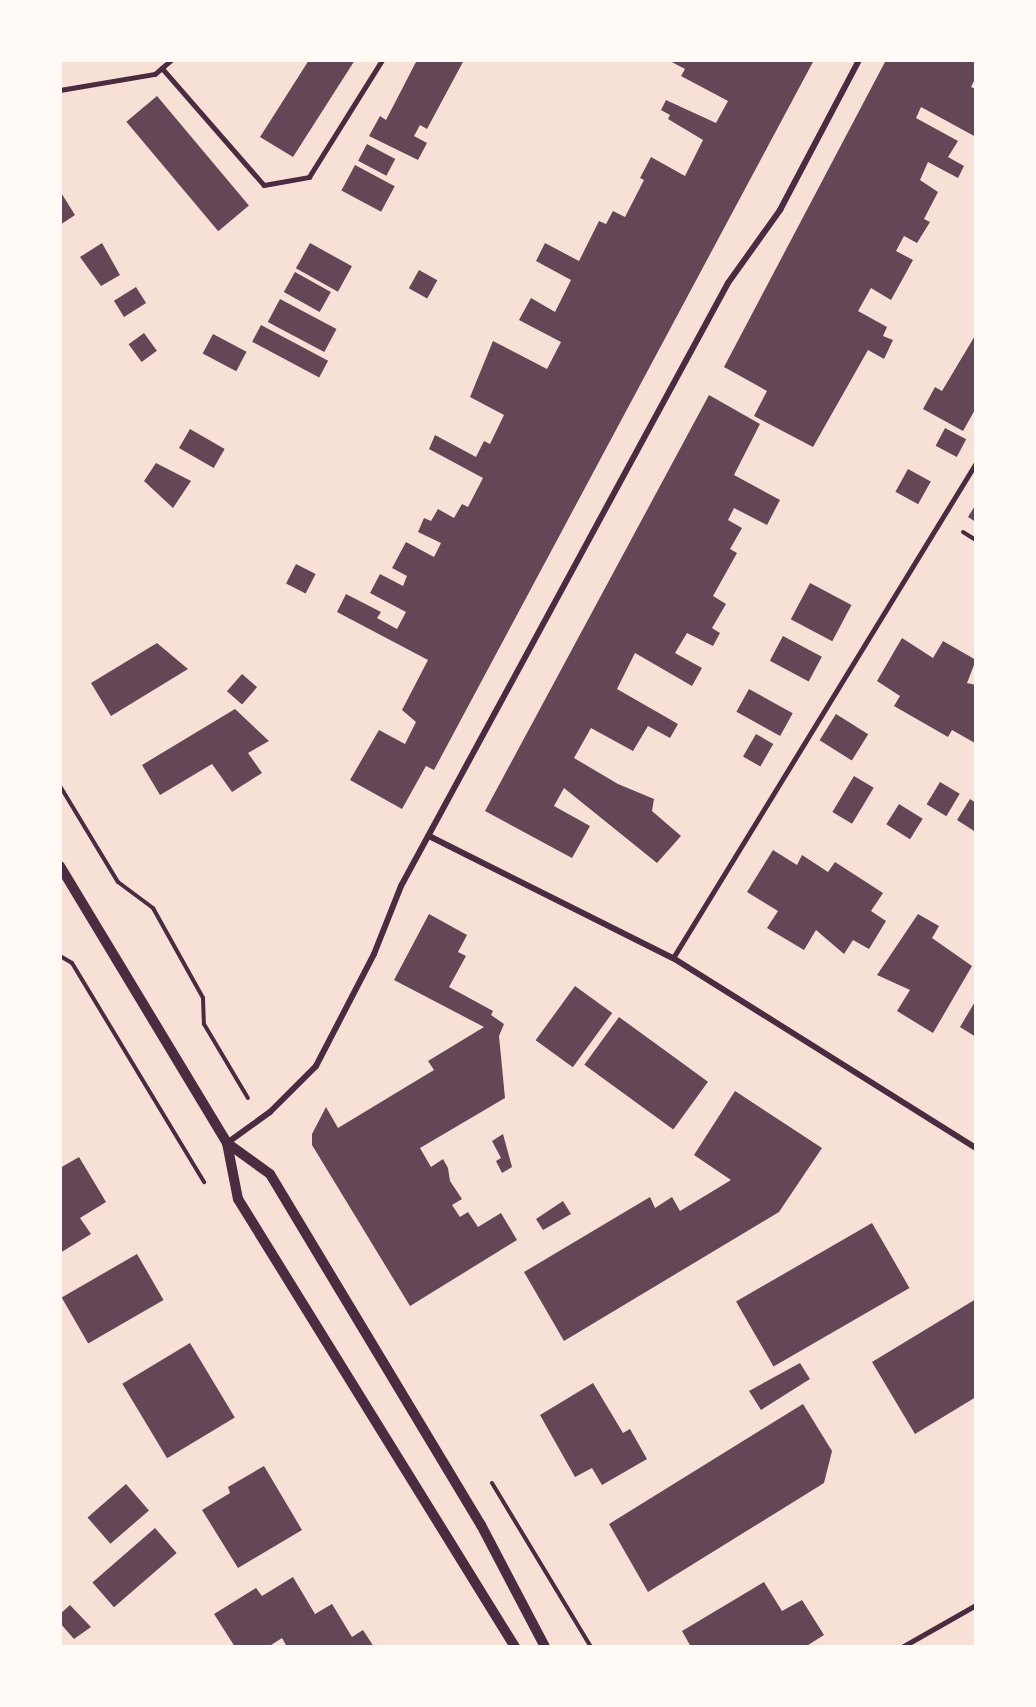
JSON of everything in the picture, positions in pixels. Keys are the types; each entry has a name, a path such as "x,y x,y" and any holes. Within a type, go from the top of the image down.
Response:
{"street":[{"path":"227,1143 270,1112 316,1065 374,954 401,886 728,283 780,210 859,60"},
{"path":"429,836 673,958 976,1148"},
{"path":"60,866 227,1143 238,1200 516,1647"},
{"path":"227,1143 270,1174 481,1525 545,1647"}],"lane":[{"path":"60,90 155,74 171,60"},
{"path":"162,68 264,185 309,177 382,60"},
{"path":"673,958 976,463"},
{"path":"902,1647 976,1605"}],"building":[{"path":"309,60 355,60 293,157 260,137"},
{"path":"417,60 464,60 427,129 420,125 414,136 427,143 418,160 369,136 380,116 386,120"},
{"path":"668,60 814,60 434,770 426,766 402,809 350,780 379,730 405,744 416,722 402,710 428,660 337,612 346,594 381,612 377,618 397,629 406,612 370,593 380,574 403,586 407,576 392,568 406,542 434,557 441,543 418,532 424,518 431,521 438,509 454,518 462,504 468,507 483,478 429,449 435,435 476,457 484,441 490,444 504,415 470,397 493,341 547,369 561,342 519,320 531,298 555,312 571,280 536,261 545,243 579,261 599,221 606,224 613,211 625,217 644,180 640,178 651,157 685,176 703,140 668,119 670,115 661,110 666,100 716,123 728,101 681,76 685,69"},
{"path":"886,60 976,60 976,77 971,87 976,89 976,137 921,107 916,118 958,141 948,157 964,166 958,178 928,162 920,180 938,192 924,219 930,222 917,243 904,236 896,251 913,260 891,300 871,288 858,311 887,327 883,336 893,340 884,359 868,350 813,447 754,416 767,391 724,367"},
{"path":"157,96 249,206 218,231 126,122"},
{"path":"367,144 395,159 386,176 358,161"},
{"path":"355,165 395,186 381,212 341,191"},
{"path":"60,191 75,215 60,225"},
{"path":"102,243 120,275 101,286 80,257"},
{"path":"310,243 352,266 338,292 296,268"},
{"path":"419,270 437,280 427,299 409,288"},
{"path":"295,272 331,292 320,312 284,292"},
{"path":"136,287 146,303 124,317 114,301"},
{"path":"280,299 337,329 324,352 268,322"},
{"path":"261,325 328,361 319,377 252,342"},
{"path":"144,333 157,351 142,362 129,344"},
{"path":"213,334 247,352 236,371 203,353"},
{"path":"976,334 976,408 963,431 923,409 935,387 942,391"},
{"path":"709,395 760,424 734,475 780,500 767,525 734,508 728,520 742,528 730,549 737,553 713,596 726,604 712,628 720,633 713,646 687,633 675,653 702,668 692,686 635,653 617,689 678,724 670,738 648,726 633,751 591,728 574,758 618,784 654,799 652,811 681,836 657,863 564,788 554,806 590,826 572,858 485,811"},
{"path":"945,428 966,439 957,457 936,446"},
{"path":"190,429 225,449 214,468 179,448"},
{"path":"156,463 191,481 173,508 144,481"},
{"path":"908,469 931,482 918,504 895,492"},
{"path":"976,504 976,522 968,517"},
{"path":"296,564 316,574 306,594 286,584"},
{"path":"810,583 851,605 832,641 791,619"},
{"path":"783,636 822,657 809,681 770,661"},
{"path":"902,638 933,658 943,641 976,660 967,683 976,685 975,743 952,730 948,737 894,706 900,696 877,681"},
{"path":"157,643 188,669 111,716 91,683"},
{"path":"242,674 257,687 242,704 227,691"},
{"path":"749,689 793,713 780,736 736,712"},
{"path":"235,709 269,741 248,753 262,773 232,792 212,764 160,795 142,765"},
{"path":"836,714 868,734 852,760 820,740"},
{"path":"756,734 773,744 760,767 743,757"},
{"path":"854,776 874,788 852,824 832,812"},
{"path":"940,782 960,794 946,816 927,804"},
{"path":"970,799 976,803 974,831 957,820"},
{"path":"899,804 923,819 910,839 886,824"},
{"path":"773,850 797,865 802,855 828,872 835,862 883,893 871,911 886,921 869,949 853,940 844,954 816,930 804,950 767,928 778,911 747,892"},
{"path":"429,914 467,935 458,952 466,956 449,987 493,1011 491,1015 504,1024 499,1036 505,1098 420,1148 431,1167 443,1159 448,1168 450,1181 462,1199 452,1205 460,1217 468,1212 478,1227 501,1213 517,1240 410,1306 312,1145 312,1134 326,1107 338,1128 434,1070 428,1061 484,1027 394,980"},
{"path":"918,914 939,926 932,938 972,966 933,1033 897,1011 910,990 877,975"},
{"path":"575,986 612,1013 573,1067 536,1040"},
{"path":"976,1000 976,1037 960,1027"},
{"path":"619,1017 708,1082 673,1129 584,1065"},
{"path":"735,1091 822,1148 779,1212 564,1341 524,1272 650,1197 655,1208 672,1197 680,1211 731,1180 694,1155"},
{"path":"503,1134 512,1167 502,1173 496,1161 501,1158 492,1141"},
{"path":"79,1157 106,1202 80,1218 91,1234 60,1253 60,1168"},
{"path":"563,1201 571,1214 543,1230 536,1219"},
{"path":"872,1223 910,1288 774,1366 736,1302"},
{"path":"137,1254 164,1300 88,1343 62,1298"},
{"path":"976,1299 976,1397 915,1434 872,1362"},
{"path":"190,1343 235,1418 167,1458 122,1384"},
{"path":"800,1363 810,1379 761,1410 749,1391"},
{"path":"593,1383 623,1433 630,1429 647,1459 602,1485 592,1468 575,1477 540,1415"},
{"path":"803,1404 832,1451 824,1483 648,1592 609,1524"},
{"path":"264,1466 302,1530 238,1568 202,1510 230,1493 228,1487"},
{"path":"126,1484 149,1510 110,1544 88,1517"},
{"path":"155,1528 177,1553 114,1607 92,1582"},
{"path":"293,1577 315,1614 332,1604 352,1637 363,1630 374,1647 287,1647 282,1638 268,1647 235,1647 214,1614 256,1588 262,1596"},
{"path":"764,1582 782,1611 802,1600 824,1635 805,1647 691,1647 682,1631"},
{"path":"70,1605 91,1627 74,1639 60,1623 60,1614"}]}
